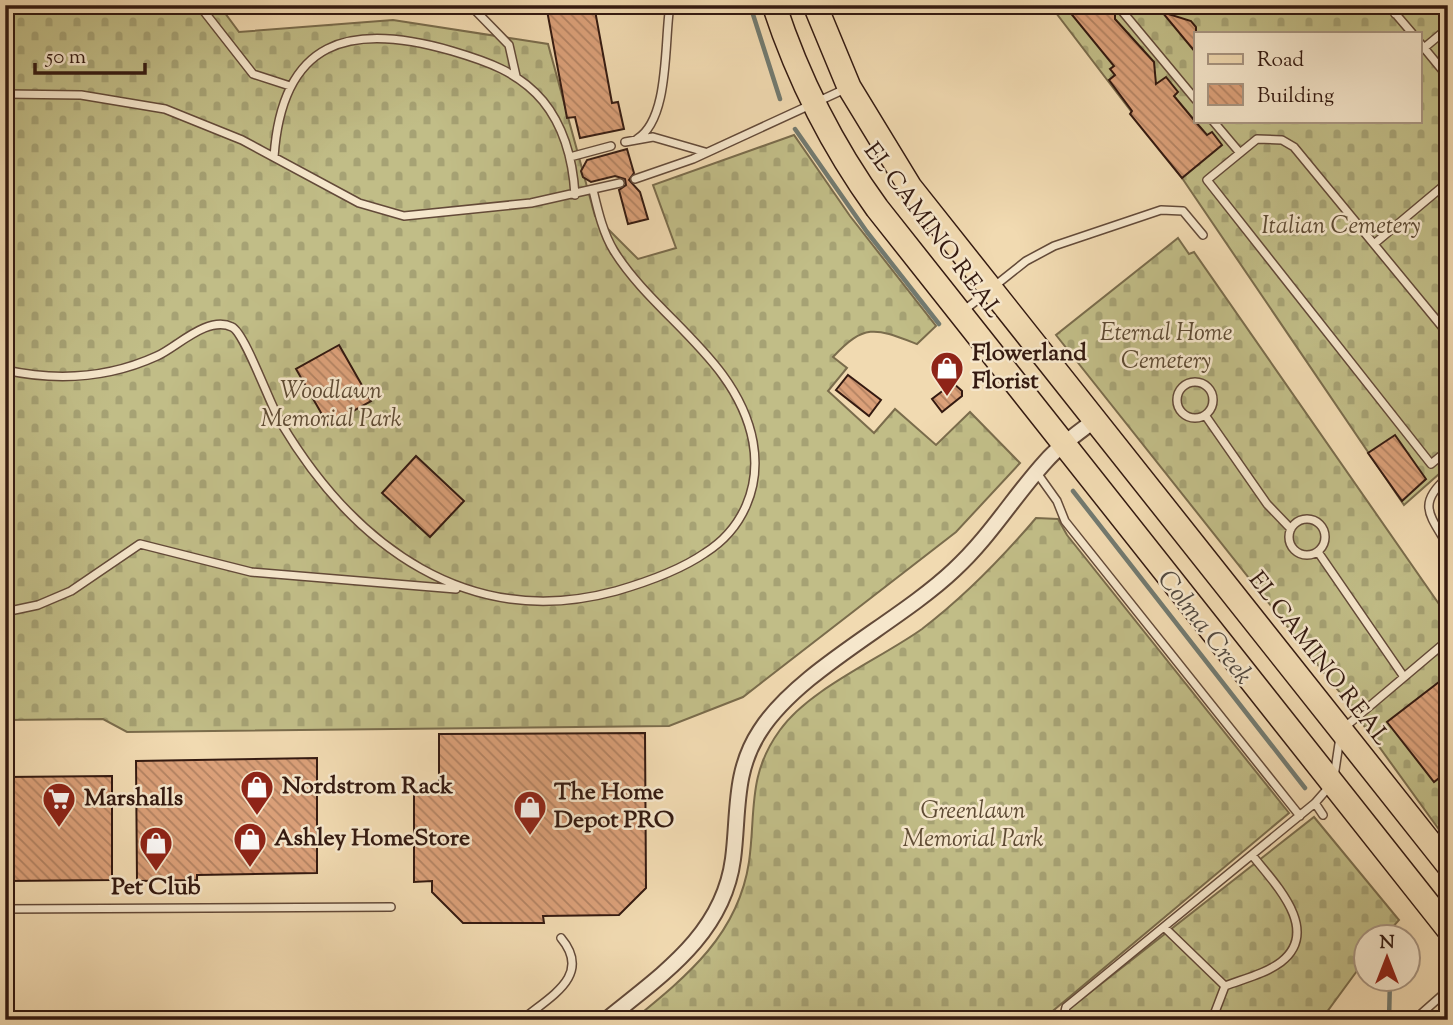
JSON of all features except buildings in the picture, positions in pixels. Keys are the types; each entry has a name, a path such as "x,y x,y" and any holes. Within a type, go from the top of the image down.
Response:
{"main road":[{"name":"EL CAMINO REAL","path":"774,5 813,104 867,195 1448,929"},
{"name":"EL CAMINO REAL","path":"815,5 849,87 910,187 1448,865"}],"street":[{"path":"606,1020 690,950 719,908 733,859 740,778 746,757 768,719 798,689 909,608 955,570 1063,445 1095,420"}],"lane":[{"path":"199,5 253,74 290,86"},
{"path":"470,5 509,45 516,76"},
{"path":"638,139 651,127 659,108 670,5"},
{"path":"1117,5 1194,98"},
{"path":"1388,5 1411,32"},
{"path":"1395,13 1405,5"},
{"path":"1448,27 1422,45 1448,76"},
{"path":"274,157 278,120 290,86 305,66 324,50 346,41 372,36 441,48 491,64 516,76 549,108 570,157 575,195"},
{"path":"635,179 709,152 849,87"},
{"path":"5,94 81,95 165,109 219,129 349,198 382,211 404,215 491,209 575,195 620,183"},
{"path":"1214,122 1240,153"},
{"path":"625,142 661,138 688,149 709,152"},
{"path":"1448,334 1294,146 1282,140 1257,139 1207,180 1431,464 1448,450"},
{"path":"570,157 611,146"},
{"path":"1374,244 1448,182"},
{"path":"5,612 63,595 103,572 133,547 147,544 251,572 375,580 474,592 510,601 545,603 594,596 643,583 690,562 716,546 736,524 749,500 754,475 754,447 734,394 710,359 620,259 609,241 593,190"},
{"path":"960,314 1026,261 1054,246 1161,210 1183,211 1203,235"},
{"path":"5,370 55,377 112,372 157,356 213,325 234,328 244,340 263,390 282,423 332,492 360,522 405,558 433,576 474,592"},
{"path":"1187,383 1202,383 1211,391 1213,403 1205,415 1190,417 1179,408 1177,394 1187,383"},
{"path":"1205,415 1274,513 1292,529"},
{"path":"1037,473 1057,501 1065,521 1300,816"},
{"path":"1448,477 1432,491 1427,502 1429,513 1448,546"},
{"path":"1304,520 1319,524 1325,540 1318,552 1304,555 1294,550 1289,540 1292,529 1304,520"},
{"path":"1318,552 1404,677"},
{"path":"1063,1020 1066,1007 1315,803 1333,784 1341,730 1448,640"},
{"path":"1315,803 1323,815"},
{"path":"1212,1020 1225,986 1281,962 1292,951 1297,938 1290,905 1252,855"},
{"path":"5,909 391,907"},
{"path":"1164,927 1225,986"},
{"path":"522,1020 570,980 573,969 570,948 561,938"},
{"path":"1414,1020 1448,990"}],"green space":[{"name":"Woodlawn Memorial Park","path":"5,5 219,5 239,32 393,20 548,44 595,216 638,259 676,248 653,185 794,135 850,216 936,326 917,344 880,332 854,338 833,357 847,368 828,391 874,433 895,409 936,445 970,412 1020,463 956,532 743,697 669,726 127,732 103,719 5,720"},
{"name":"Italian Cemetery","path":"1050,5 1448,5 1448,466 1404,505 1182,178"},
{"name":"Eternal Home Cemetery","path":"1178,238 1189,254 1194,252 1448,617 1448,842 1341,694 1056,335"},
{"name":"Greenlawn Memorial Park","path":"1036,518 1058,519 1067,535 1289,813 1042,1020 633,1020 691,970 722,932 734,911 749,862 758,778 769,747 780,730 793,715 827,688 938,617 1010,548"},
{"path":"1314,817 1399,920 1396,923 1352,923 1352,978 1321,1020 1055,1020"}],"waterway":[{"name":"Colma Creek","path":"750,5 780,99"},
{"name":"Colma Creek","path":"795,129 867,232 939,324"},
{"name":"Colma Creek","path":"1073,491 1305,788"},
{"name":"Colma Creek","path":"1389,1020 1390,993"}],"place":[{"name":"Flowerland Florist","path":"947,398"},
{"name":"Nordstrom Rack","path":"257,817"},
{"name":"Marshalls","path":"59,829"},
{"name":"The Home Depot PRO","path":"530,837"},
{"name":"Ashley HomeStore","path":"250,869"},
{"name":"Pet Club","path":"156,873"}]}
